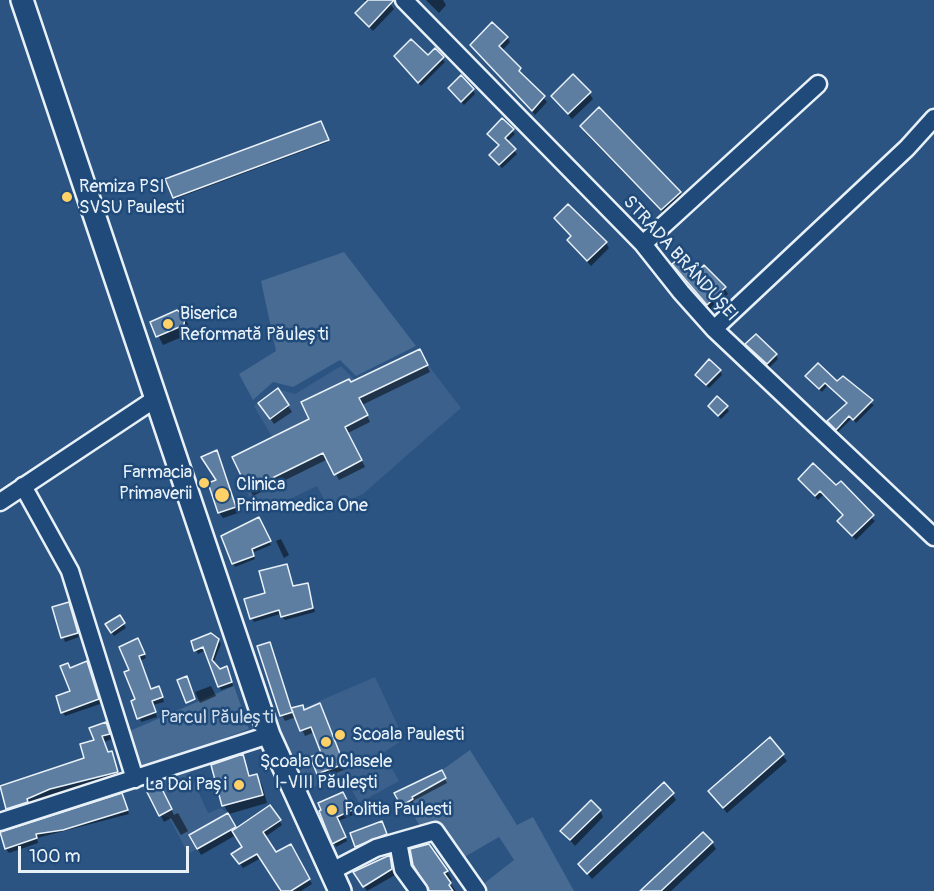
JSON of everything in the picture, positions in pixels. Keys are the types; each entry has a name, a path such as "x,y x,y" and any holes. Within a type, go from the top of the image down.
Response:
{"main road":[{"path":"22,0 269,735 340,891"}],"street":[{"name":"STRADA BRÂNDUȘEI","path":"404,0 643,244 681,292 714,328 934,537"},
{"path":"643,244 818,84"},
{"path":"714,328 907,148 934,118"},
{"path":"0,502 155,399"},
{"path":"23,486 70,572 135,779"},
{"path":"0,822 269,735"},
{"path":"330,872 376,848 435,831 477,891"},
{"path":"398,842 403,869 419,891"}],"shaded area":[{"path":"420,349 428,365 461,408 363,494 329,509 317,486 257,515 232,457 272,437 254,406 278,389 295,394 341,366 355,380"},
{"path":"375,677 404,739 383,753 399,781 359,803 343,774 302,792 273,721"},
{"path":"188,769 208,813 221,808 228,813 236,827 188,854 169,817 159,816 140,783"}],"green space":[{"path":"344,252 416,346 356,376 340,360 293,387 273,382 253,400 239,374 276,351 261,281"},
{"name":"Parcul Păulești","path":"234,686 249,729 139,770 125,733"},
{"path":"470,750 517,825 533,817 574,891 481,891 478,888 514,860 499,837 461,859 439,827 420,826 406,803 413,799 410,793 421,792 446,779 442,770"}],"building":[{"path":"368,0 394,0 369,27 355,13"},
{"path":"492,22 508,37 499,46 521,68 519,71 545,96 532,111 470,45"},
{"path":"411,39 428,55 435,48 444,57 418,83 394,56"},
{"path":"573,74 591,92 568,114 551,96"},
{"path":"461,75 474,89 461,102 448,88"},
{"path":"599,107 681,192 661,210 580,126"},
{"path":"502,118 514,129 505,138 516,149 499,165 489,155 499,145 487,134"},
{"path":"321,121 329,140 173,198 165,179"},
{"path":"568,204 607,242 587,261 567,240 571,236 554,218"},
{"path":"678,259 693,276 704,265 726,287 707,305 672,264"},
{"name":"Biserica Reformată Păulești","path":"177,310 185,316 184,325 156,337 150,322"},
{"path":"756,334 777,354 767,364 745,344"},
{"path":"420,349 428,365 359,398 368,415 345,427 362,460 334,475 323,453 248,490 232,457 309,419 301,402 349,379 351,382"},
{"path":"709,359 721,370 706,385 695,375"},
{"path":"818,363 837,381 843,376 873,400 853,420 849,416 836,430 827,421 847,403 825,383 819,389 805,376"},
{"path":"278,388 289,405 270,419 258,403"},
{"path":"717,396 728,406 718,416 708,406"},
{"name":"Clinica Primamedica One","path":"217,450 236,507 218,513 208,483 216,480 201,457"},
{"path":"813,463 836,485 841,481 874,515 852,536 837,521 843,515 820,491 815,496 798,479"},
{"path":"259,517 271,541 252,549 254,556 232,564 221,536"},
{"path":"287,564 293,586 308,583 313,608 281,617 279,610 250,619 244,599 265,593 259,571"},
{"path":"69,602 78,633 61,638 52,607"},
{"path":"120,615 125,623 111,633 105,624"},
{"path":"211,633 219,639 212,660 220,669 227,666 232,682 218,687 203,647 194,651 191,641"},
{"path":"138,638 145,654 139,656 151,689 159,686 163,697 152,701 156,712 137,719 131,701 135,699 124,672 129,670 119,647"},
{"path":"270,642 291,708 303,705 304,710 320,703 344,764 317,774 310,757 321,753 311,727 300,731 293,712 280,716 257,646"},
{"path":"87,661 99,699 61,713 56,696 70,691 60,666 68,663 70,668"},
{"path":"187,676 195,699 186,703 177,680"},
{"path":"106,722 110,734 102,736 108,752 112,751 118,772 50,789 27,799 28,802 6,809 0,786 84,758 80,744 94,740 89,728"},
{"path":"770,737 784,754 723,808 708,791"},
{"name":"La Doi Pași","path":"243,754 249,776 257,774 263,795 222,806 211,765"},
{"path":"442,770 446,778 412,797 413,799 401,806 394,793"},
{"path":"664,782 674,793 587,874 578,864"},
{"path":"160,785 172,809 159,816 147,792"},
{"path":"343,792 352,810 337,817 346,837 332,844 318,803"},
{"path":"122,793 128,810 63,830 36,834 37,838 5,849 0,832"},
{"path":"591,800 601,810 570,840 560,831"},
{"path":"270,805 281,820 263,832 276,852 291,844 310,879 291,891 281,891 257,854 239,864 231,854 242,847 232,831"},
{"path":"228,813 236,827 197,849 189,835"},
{"path":"382,821 387,834 355,847 350,833"},
{"path":"703,832 713,842 661,891 640,891"},
{"path":"429,844 448,871 444,873 453,891 429,891 413,865 410,849"},
{"path":"390,855 392,869 363,887 353,872"}],"place":[{"name":"Remiza PSI SVSU Paulesti","path":"67,197"},
{"name":"Biserica Reformată Păulești","path":"168,324"},
{"name":"Farmacia Primaverii","path":"204,483"},
{"name":"Clinica Primamedica One","path":"222,495"},
{"name":"Scoala Paulesti","path":"340,735"},
{"name":"Şcoala Cu Clasele I-VIII Păuleşti","path":"326,742"},
{"name":"La Doi Pași","path":"239,785"},
{"name":"Politia Paulesti","path":"332,810"}]}
